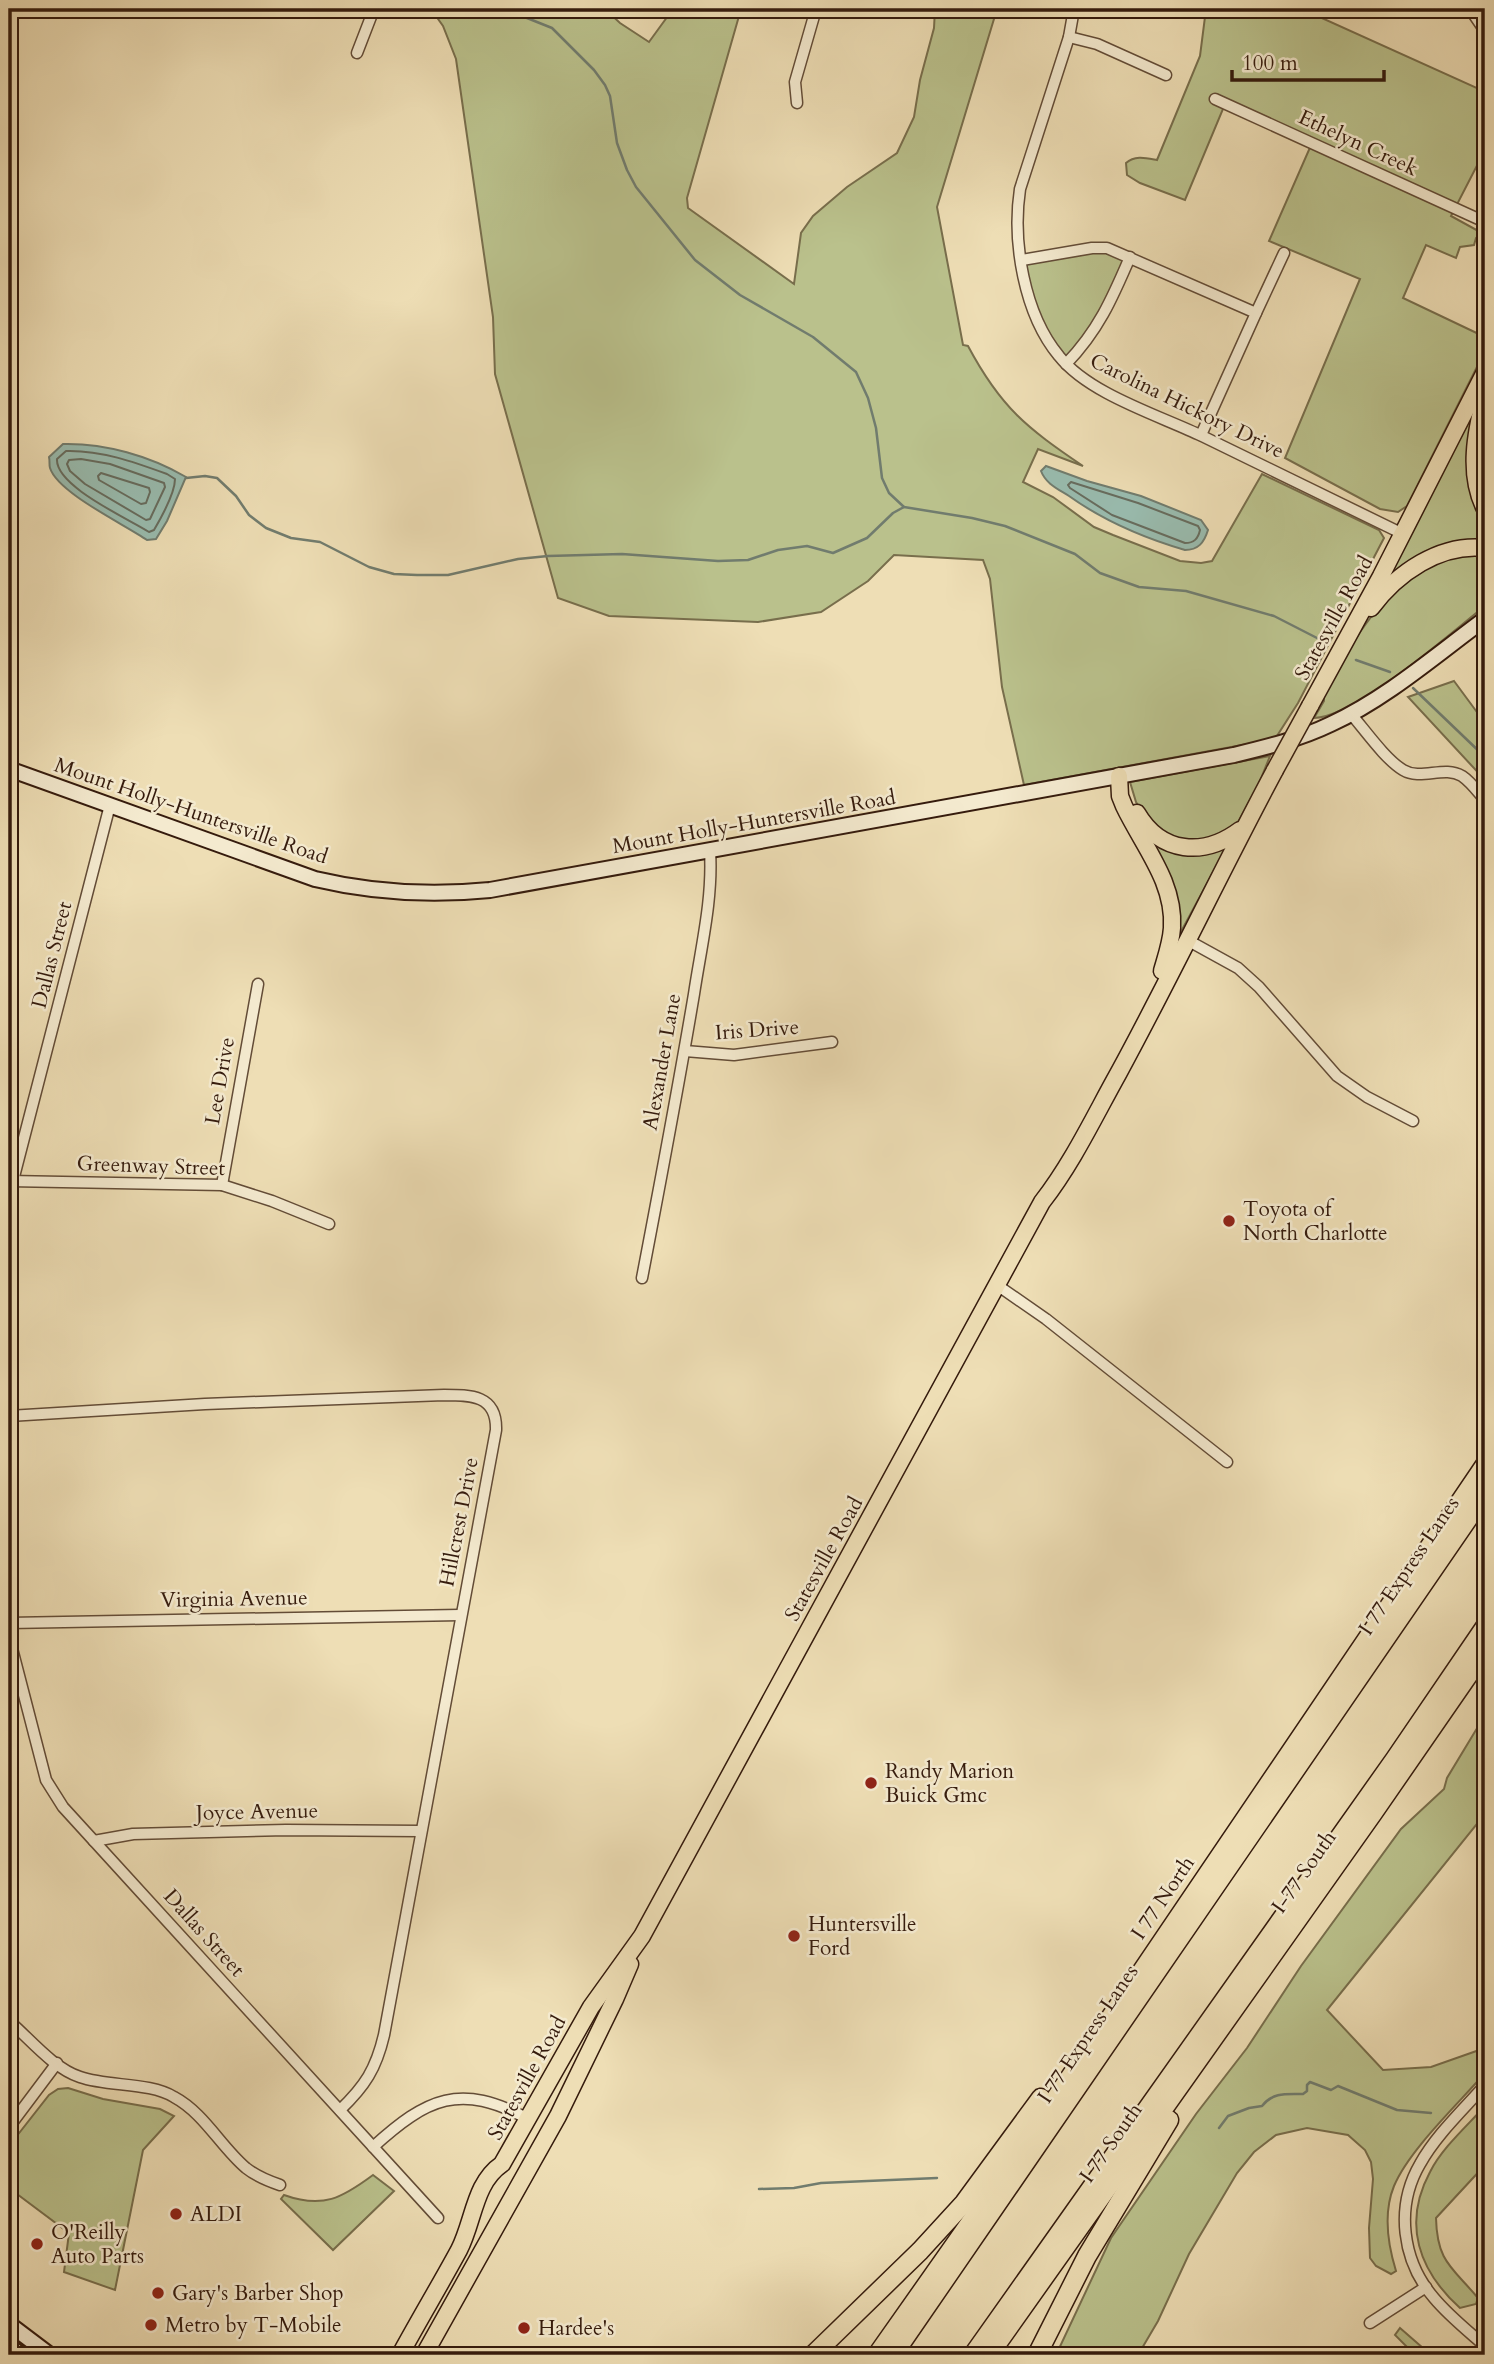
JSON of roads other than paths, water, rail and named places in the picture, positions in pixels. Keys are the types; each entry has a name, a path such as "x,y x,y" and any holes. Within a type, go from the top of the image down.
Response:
{"highway":[{"name":"I 77 North","path":"877,2355 1001,2179 1485,1465"},
{"name":"I 77 Express Lanes","path":"893,2355 1485,1494"},
{"path":"973,2355 1387,1770 1485,1627"},
{"name":"I-77 South","path":"1271,1956 1485,1651"},
{"path":"1037,2355 1065,2296 1109,2216 1271,1956"},
{"name":"I 77 South","path":"989,2355 1271,1956"},
{"path":"813,2355 920,2251 964,2203 1095,2025 1120,2000"}],"main road":[{"name":"Statesville Road","path":"1042,1202 1063,1174 1189,941 1216,881 1403,534 1485,372"},
{"path":"1485,395 1476,436 1475,467 1479,494 1485,509"},
{"path":"1344,644 1376,601 1410,571 1450,551 1485,548"},
{"name":"Mount Holly-Huntersville Road","path":"9,769 315,879 395,893 454,894 710,851 1273,745 1310,733 1350,714 1394,686 1485,619"},
{"path":"1119,776 1141,820 1166,842 1191,848 1208,847 1226,841 1245,827"},
{"path":"1119,776 1120,796 1124,806 1158,868 1170,901 1171,936 1163,971"},
{"name":"Statesville Road","path":"424,2355 558,2116 610,2011 642,1936 1042,1202 1055,1169 1200,902 1216,881"},
{"name":"Statesville Road","path":"400,2355 463,2241 481,2188 488,2176 502,2164 591,2007 642,1936"},
{"path":"502,2164 513,2168 514,2175 498,2204 504,2216"},
{"path":"9,2324 50,2355"},
{"path":"9,2346 21,2355"}],"street":[{"path":"357,52 374,9"},
{"path":"797,103 794,82 815,10 803,9"},
{"name":"Carolina Hickory Drive","path":"1074,9 1069,37 1020,189 1016,213 1031,306 1046,338 1066,364 1091,385 1201,435 1403,534"},
{"path":"1469,9 1485,31"},
{"path":"1069,37 1097,44 1166,75"},
{"name":"Ethelyn Creek","path":"1215,99 1485,222"},
{"path":"1022,260 1102,247 1256,313"},
{"path":"1201,435 1284,253"},
{"path":"1066,364 1091,336 1104,316 1130,257"},
{"path":"1350,714 1403,770 1416,774 1457,774 1467,780 1485,800"},
{"name":"Dallas Street","path":"9,1196 12,1175 110,805"},
{"name":"Alexander Lane","path":"642,1278 685,1051 711,883 710,851"},
{"path":"1189,941 1238,968 1337,1076 1367,1097 1413,1121"},
{"name":"Lee Drive","path":"222,1185 258,984"},
{"name":"Iris Drive","path":"685,1051 734,1055 832,1042"},
{"name":"Greenway Street","path":"12,1175 60,1183 222,1185 329,1224"},
{"path":"997,1285 1046,1319 1227,1462"},
{"name":"Hillcrest Drive","path":"9,1416 329,1398 444,1395 472,1395 481,1399 494,1413 496,1430 384,2035 377,2062 364,2084 340,2110"},
{"name":"Virginia Avenue","path":"9,1623 460,1615"},
{"name":"Dallas Street","path":"9,1637 47,1780 63,1807 438,2218"},
{"name":"Joyce Avenue","path":"94,1841 134,1834 300,1829 420,1831"},
{"path":"9,2021 76,2076 158,2091 175,2097 200,2118 244,2166 254,2174 280,2185"},
{"path":"9,2127 57,2063"},
{"path":"1485,2085 1420,2163 1407,2197 1404,2223 1412,2262 1426,2287 1434,2299 1485,2346"},
{"path":"373,2147 414,2113 432,2104 454,2098 476,2098 498,2104 528,2119"},
{"path":"1370,2323 1426,2287"}],"water":[{"path":"63,444 127,452 186,477 156,539 147,540 65,488 50,468 49,457"},
{"path":"1046,466 1141,496 1201,520 1208,530 1206,535 1197,547 1185,550 1140,534 1110,521 1053,486 1041,471"}],"waterway":[{"path":"481,9 494,14 522,16 552,28 594,70 605,85 610,96 617,143 627,170 636,187 695,260 740,295 813,337 856,372 868,398 876,428 882,478 889,493 904,507 1005,526 1075,554 1100,573 1139,587 1186,591 1274,616 1317,638"},
{"path":"186,478 217,478 236,496 249,515 266,528 291,538 320,542 369,567 394,574 417,575 448,575 518,559 548,556 622,554 718,561 748,560 778,550 807,546 833,553 867,538 893,513 904,507"},
{"path":"1356,660 1390,672"},
{"path":"1413,688 1485,757"},
{"path":"1219,2128 1228,2116 1262,2106 1275,2096 1303,2094 1310,2082 1331,2090 1338,2086 1397,2110 1431,2113"},
{"path":"759,2189 794,2188 821,2183 937,2178"}],"place":[{"name":"Toyota of North Charlotte","path":"1229,1221"},
{"name":"Randy Marion Buick Gmc","path":"871,1783"},
{"name":"Huntersville Ford","path":"794,1936"},
{"name":"ALDI","path":"176,2214"},
{"name":"O'Reilly Auto Parts","path":"37,2244"},
{"name":"Gary's Barber Shop","path":"158,2293"},
{"name":"Metro by T-Mobile","path":"151,2325"},
{"name":"Hardee's","path":"524,2328"}]}
